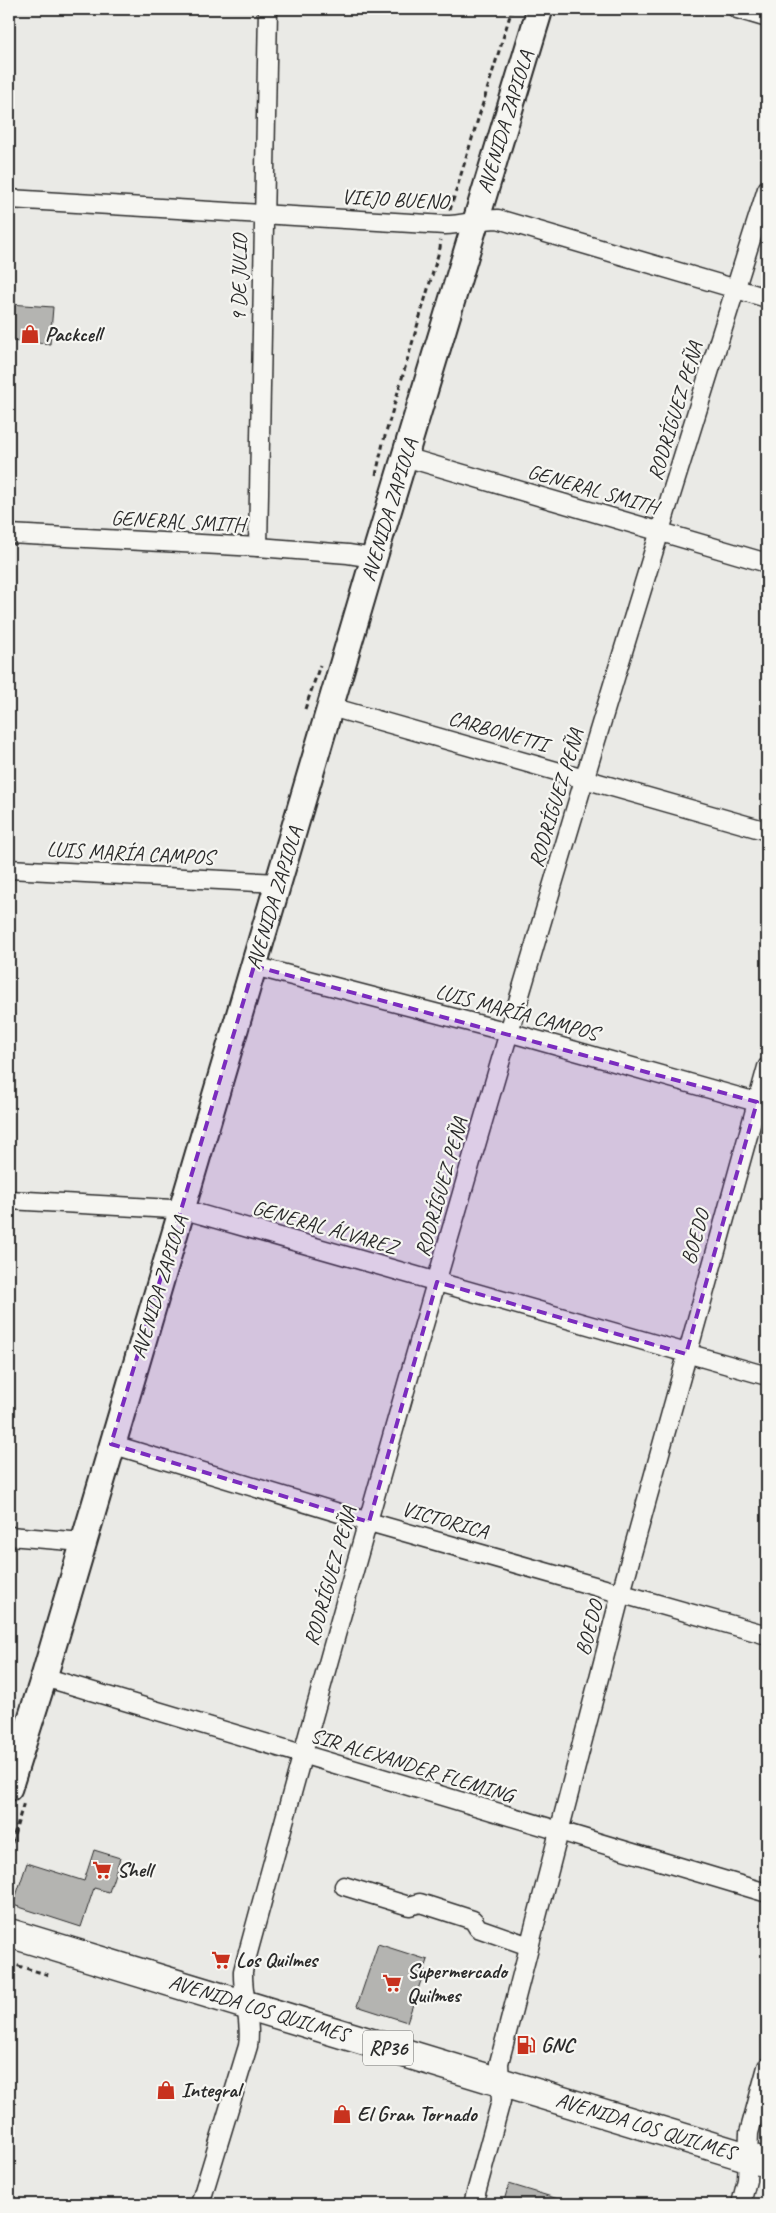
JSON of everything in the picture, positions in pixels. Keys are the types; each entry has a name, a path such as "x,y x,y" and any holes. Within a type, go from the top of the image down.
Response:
{"main road":[{"name":"AVENIDA ZAPIOLA","path":"9,1788 44,1677 111,1444 474,222 540,9"},
{"name":"AVENIDA LOS QUILMES","path":"9,1933 758,2160"}],"street":[{"name":"9 DE JULIO","path":"258,547 262,214 268,9"},
{"path":"737,9 767,18"},
{"name":"RODRÍGUEZ PEÑA","path":"200,2204 248,2046 250,2034 243,1971 302,1756 508,1032 767,189"},
{"name":"VIEJO BUENO","path":"9,199 445,225 463,225 485,219 506,221 767,298"},
{"name":"GENERAL SMITH","path":"405,457 767,563"},
{"name":"GENERAL SMITH","path":"9,534 258,547 348,554 374,558"},
{"name":"CARBONETTI","path":"331,707 767,831"},
{"name":"LUIS MARÍA CAMPOS","path":"9,868 279,883"},
{"name":"LUIS MARÍA CAMPOS","path":"254,966 508,1032 762,1103"},
{"name":"BOEDO","path":"473,2204 501,2102 499,2063 558,1832 686,1354 762,1103 767,1067"},
{"name":"GENERAL ÁLVAREZ","path":"9,1200 182,1210 767,1376"},
{"name":"VICTORICA","path":"111,1444 369,1522 767,1635"},
{"path":"9,1536 83,1542"},
{"name":"SIR ALEXANDER FLEMING","path":"44,1677 767,1894"},
{"path":"344,1886 408,1906 420,1903 473,1920 478,1928 529,1946"},
{"path":"741,2204 747,2180 758,2160 749,2133 767,2067"}],"path":[{"path":"375,479 383,444 445,225 512,9"},
{"path":"305,709 320,664"},
{"path":"9,1965 12,1964 52,1976"}],"highlighted area":[{"path":"254,966 757,1102 686,1354 437,1282 369,1522 111,1444"}],"building":[{"path":"9,304 53,307 50,344 9,341"},
{"path":"94,1850 120,1858 109,1892 94,1888 81,1927 13,1905 27,1863 84,1881"},
{"name":"Supermercado Quilmes","path":"378,1944 428,1960 407,2022 357,2006"},
{"path":"509,2184 565,2201 565,2204 503,2204"}],"place":[{"name":"Packcell","path":"30,334"},
{"name":"Shell","path":"102,1870"},
{"name":"Los Quilmes","path":"221,1960"},
{"name":"Supermercado Quilmes","path":"392,1983"},
{"name":"GNC","path":"526,2045"},
{"name":"Integral","path":"166,2090"},
{"name":"El Gran Tornado","path":"342,2114"}]}
